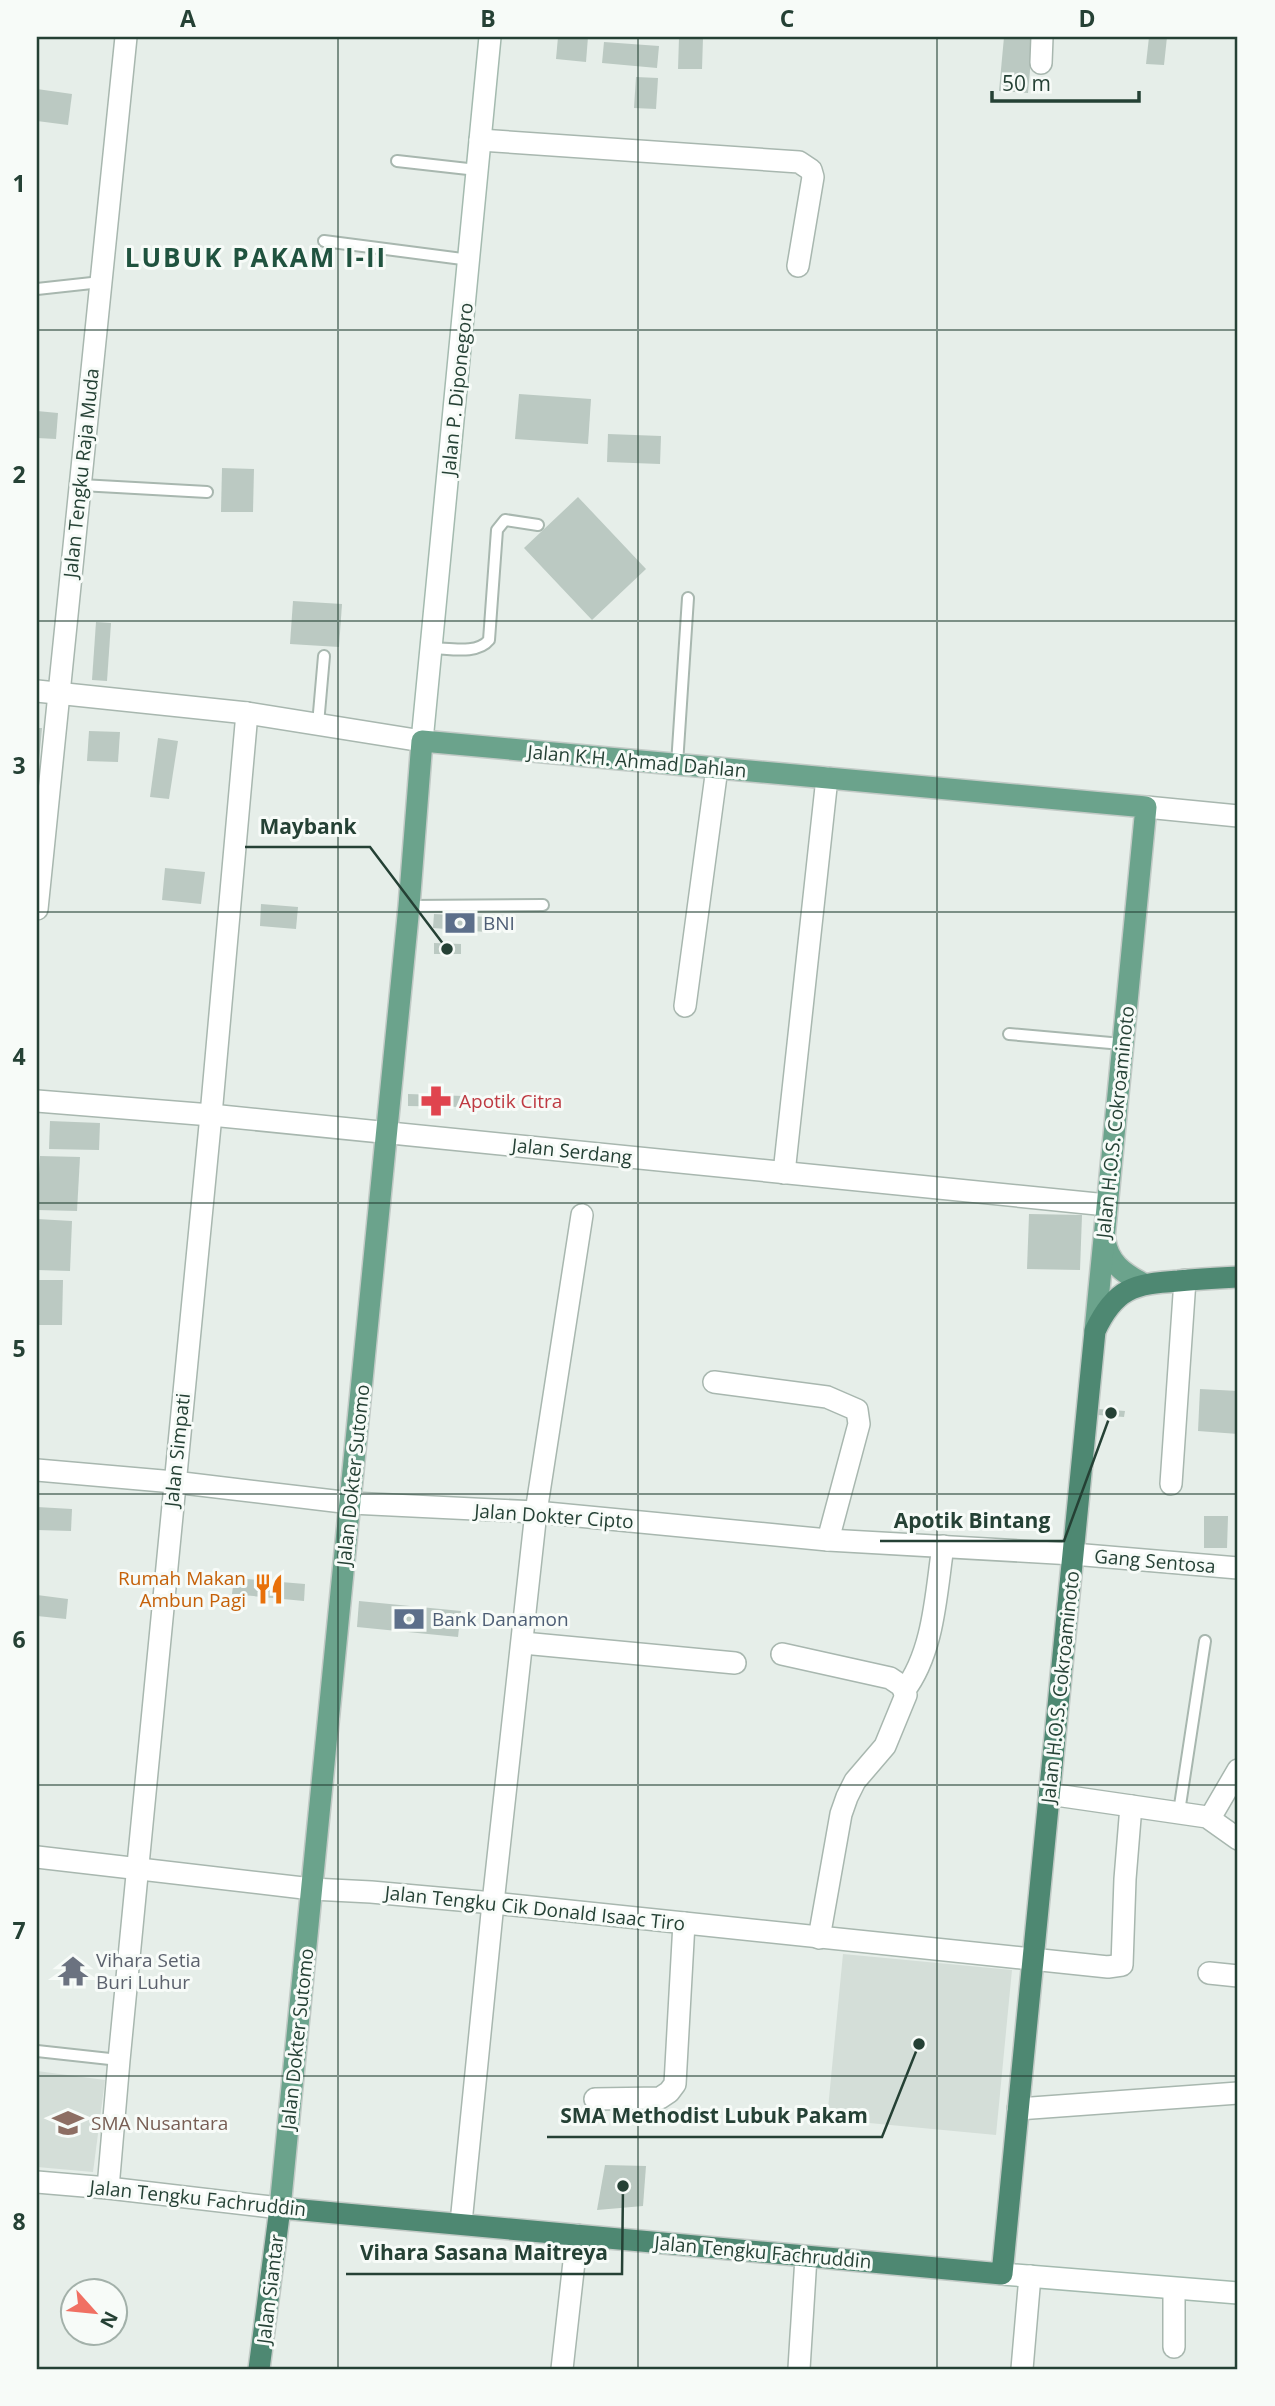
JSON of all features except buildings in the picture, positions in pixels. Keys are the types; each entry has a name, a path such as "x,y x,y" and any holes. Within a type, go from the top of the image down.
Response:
{"highway":[{"path":"1095,1331 1103,1313 1115,1300 1142,1283 1238,1277"},
{"name":"Jalan H.O.S. Cokroaminoto","path":"1002,2274 1095,1331"},
{"name":"Jalan Tengku Fachruddin","path":"280,2208 1002,2274"},
{"name":"Jalan Siantar","path":"259,2369 280,2208"}],"main road":[{"name":"Jalan K.H. Ahmad Dahlan","path":"422,741 1146,807"},
{"name":"Jalan Dokter Sutomo","path":"280,2208 409,906 422,741"},
{"name":"Jalan H.O.S. Cokroaminoto","path":"1095,1331 1146,807"},
{"path":"1104,1234 1107,1251 1116,1265 1142,1283"}],"street":[{"name":"Jalan Tengku Raja Muda","path":"37,909 47,692 80,485 126,37"},
{"name":"Jalan P. Diponegoro","path":"422,741 490,37"},
{"path":"1041,63 1042,37"},
{"path":"480,139 799,162 811,170 813,177 798,266"},
{"name":"Jalan K.H. Ahmad Dahlan","path":"47,692 247,713 422,741"},
{"name":"Jalan Simpati","path":"108,2188 247,713"},
{"path":"685,1006 717,768"},
{"path":"784,1172 827,778"},
{"name":"Jalan K.H. Ahmad Dahlan","path":"1146,807 1238,816"},
{"name":"Jalan Serdang","path":"37,1101 211,1115 1107,1205"},
{"path":"461,2223 536,1512 582,1215"},
{"path":"1171,1484 1185,1280"},
{"path":"714,1382 827,1397 858,1410 859,1424 828,1540"},
{"name":"Jalan Dokter Cipto","path":"37,1470 174,1482 351,1503 536,1512 828,1540 1073,1553"},
{"path":"904,1691 917,1668 927,1638 943,1546"},
{"name":"Gang Sentosa","path":"1073,1553 1238,1568"},
{"path":"523,1643 735,1664"},
{"path":"782,1654 890,1678 902,1686 906,1695 885,1745 855,1781 841,1814 819,1938"},
{"path":"1210,1818 1238,1770"},
{"path":"1049,1794 1210,1818 1238,1839"},
{"name":"Jalan Tengku Cik Donald Isaac Tiro","path":"37,1857 312,1889 493,1903 1108,1967 1122,1965 1131,1806"},
{"path":"595,2099 660,2098 675,2084 684,1923"},
{"path":"1209,1973 1238,1976"},
{"path":"1018,2109 1238,2093"},
{"name":"Jalan Tengku Fachruddin","path":"37,2182 280,2208"},
{"path":"562,2369 577,2235"},
{"path":"799,2369 806,2257"},
{"name":"Jalan Tengku Fachruddin","path":"1002,2274 1174,2289 1238,2289"},
{"path":"1022,2369 1030,2276"},
{"path":"1174,2289 1174,2347"}],"lane":[{"path":"397,161 477,170"},
{"path":"324,241 470,260"},
{"path":"37,289 101,282"},
{"path":"80,485 207,492"},
{"path":"431,648 479,648 486,644 489,640 497,530 505,520 538,524"},
{"path":"677,764 688,598"},
{"path":"318,724 324,656"},
{"path":"409,906 543,905"},
{"path":"1009,1034 1122,1044"},
{"path":"1179,1812 1205,1641"},
{"path":"37,2052 119,2060"}],"shaded area":[{"path":"843,1954 1012,1970 996,2135 827,2119"},
{"name":"SMA Nusantara","path":"37,2071 105,2080 93,2172 37,2167"}],"place":[{"name":"BNI","path":"460,923"},
{"name":"Maybank","path":"447,949"},
{"name":"Apotik Citra","path":"436,1101"},
{"name":"Apotik Bintang","path":"1111,1413"},
{"name":"Rumah Makan Ambun Pagi","path":"269,1589"},
{"name":"Bank Danamon","path":"409,1619"},
{"name":"Vihara Setia Buri Luhur","path":"73,1971"},
{"name":"SMA Methodist Lubuk Pakam","path":"919,2044"},
{"name":"SMA Nusantara","path":"68,2123"},
{"name":"Vihara Sasana Maitreya","path":"623,2186"}],"district":[{"name":"LUBUK PAKAM I-II","path":"256,257"}]}
